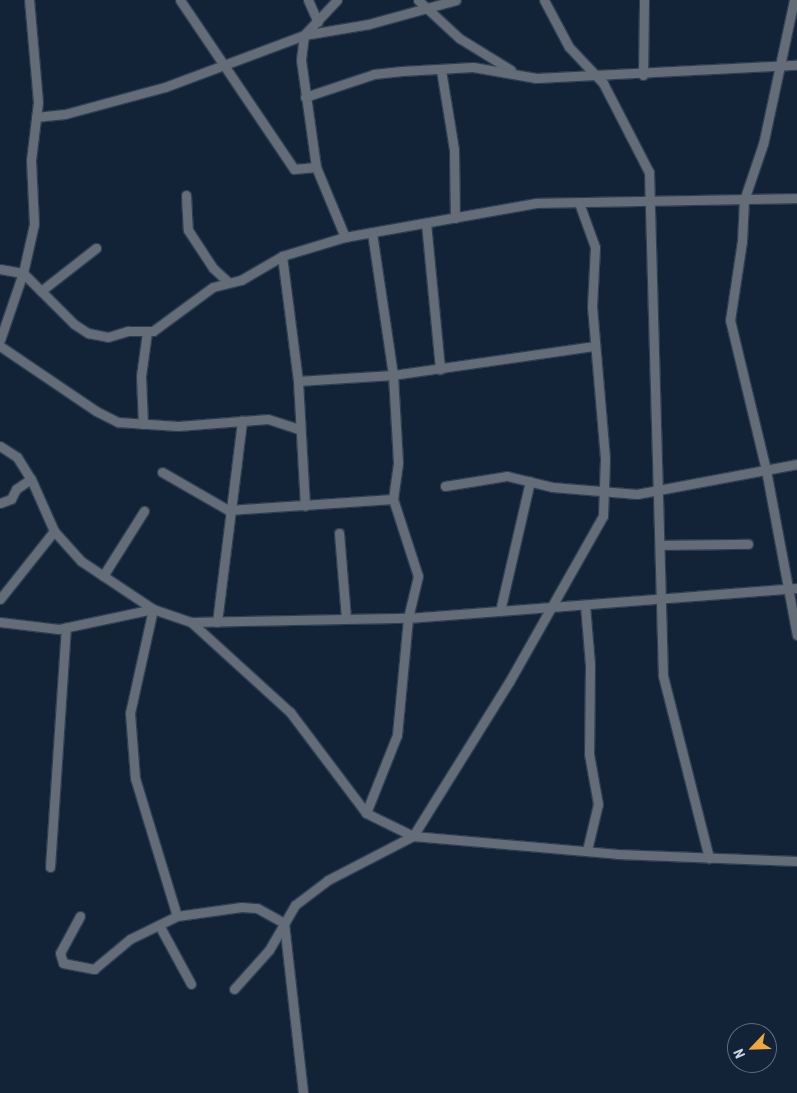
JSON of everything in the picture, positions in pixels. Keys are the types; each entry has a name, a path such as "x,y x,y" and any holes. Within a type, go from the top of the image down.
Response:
{"street":[{"path":"0,340 24,273 34,224 31,160 36,117 28,0"},
{"path":"180,0 294,169 316,167"},
{"path":"308,0 318,22"},
{"path":"337,0 318,22 304,34 301,60 316,167 345,238"},
{"path":"418,0 459,38 516,73"},
{"path":"36,117 65,114 164,87 304,34 369,24 456,0"},
{"path":"544,0 569,47 596,76 642,152 649,172 652,201 663,676 709,858"},
{"path":"643,75 644,0"},
{"path":"794,0 763,144 744,200 742,241 730,320 792,589 797,636"},
{"path":"305,97 374,74 473,67 536,78 643,75 696,68 780,64 797,65"},
{"path":"440,70 454,149 455,218"},
{"path":"186,195 188,230 213,268 228,282"},
{"path":"0,269 24,273 41,291 88,333 108,337 128,330 147,332 158,329 213,287 241,280 282,256 345,238 536,203 797,198"},
{"path":"234,989 270,950 295,906 328,880 413,836 552,607 603,516 606,492 594,346 595,247 579,202"},
{"path":"426,223 440,369"},
{"path":"366,813 397,735 408,618 418,576 394,499 398,462 393,375 372,233"},
{"path":"41,291 96,248"},
{"path":"282,256 298,381 298,429 305,506"},
{"path":"143,424 142,376 147,332"},
{"path":"0,346 38,368 96,411 118,422 178,426 268,419 298,429"},
{"path":"298,381 393,375 594,346"},
{"path":"217,622 228,510 242,421"},
{"path":"0,446 17,457 31,479 54,531 81,561 153,609 191,622 408,618 792,589"},
{"path":"445,486 499,476 606,492 637,494 658,488 797,464"},
{"path":"162,472 228,510 394,499"},
{"path":"0,503 11,499 16,489 31,479"},
{"path":"500,611 530,482"},
{"path":"104,576 144,511"},
{"path":"0,599 54,531"},
{"path":"339,533 346,619"},
{"path":"660,545 748,544"},
{"path":"585,605 590,664 590,754 598,804 587,850"},
{"path":"0,622 66,628 153,609"},
{"path":"153,609 130,713 135,778 177,916"},
{"path":"191,622 290,712 366,813 413,836 709,858 797,860"},
{"path":"50,867 66,628"},
{"path":"80,916 60,953 63,964 85,969 103,964 130,939 177,916 241,907 257,908 284,923"},
{"path":"284,923 303,1093"},
{"path":"159,925 191,984"}]}
